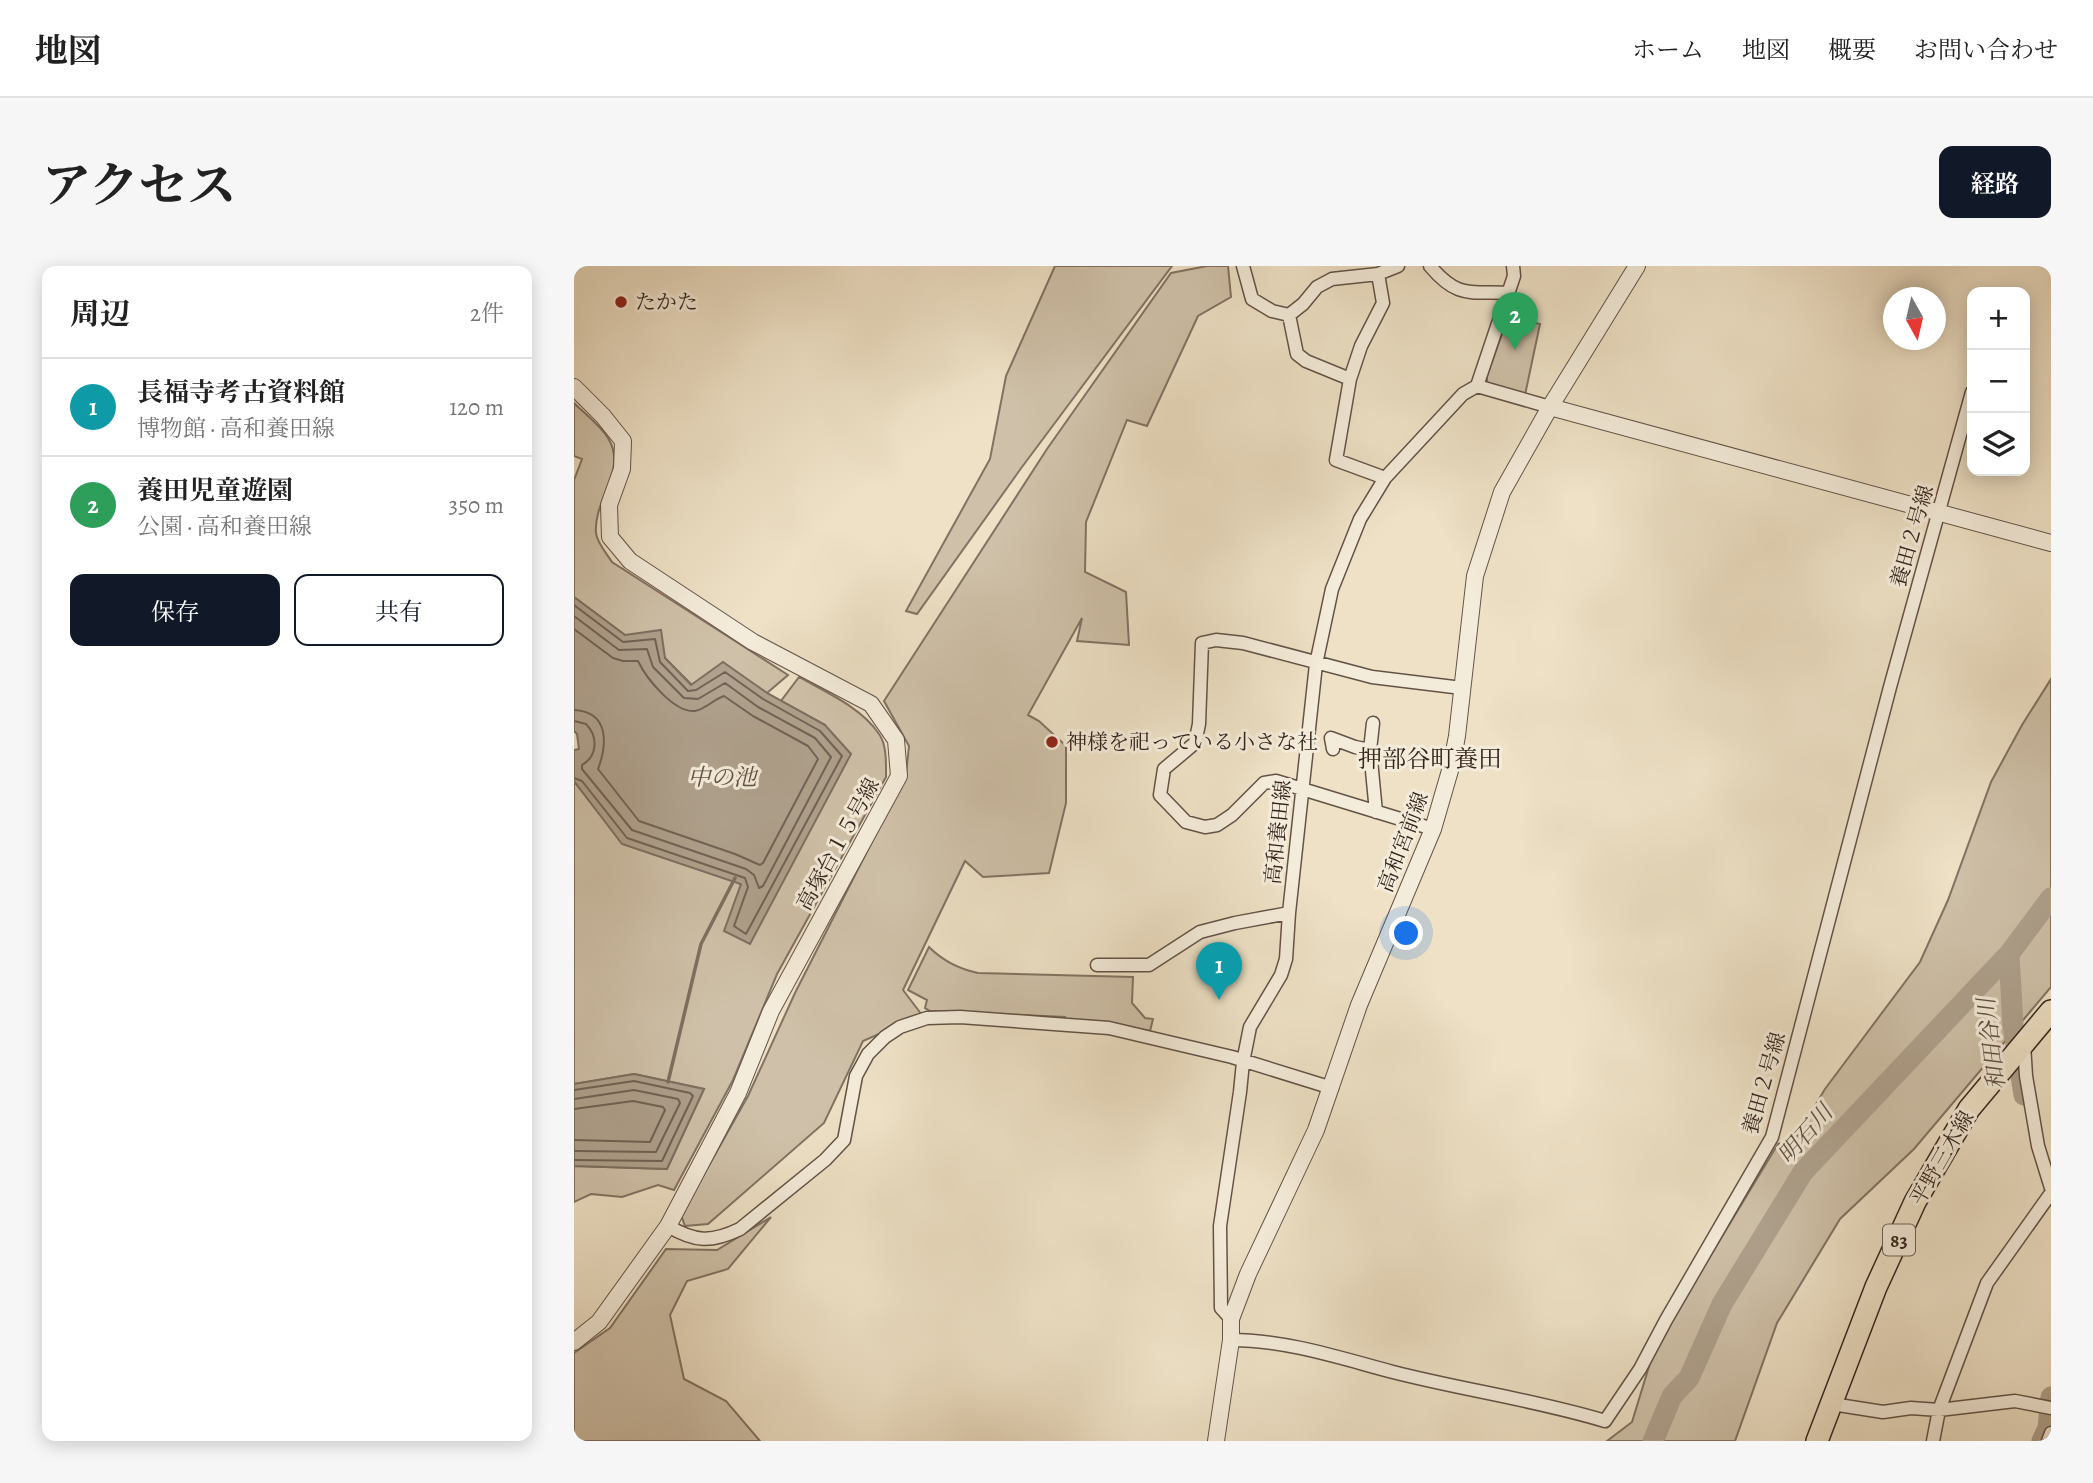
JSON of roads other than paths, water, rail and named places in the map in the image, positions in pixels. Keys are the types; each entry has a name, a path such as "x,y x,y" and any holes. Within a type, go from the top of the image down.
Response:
{"main road":[{"name":"平野三木線","path":"1817,1441 1876,1287 1915,1202 1969,1109 2051,1011"}],"street":[{"path":"1244,266 1252,299 1272,312 1289,315 1303,304 1317,287 1332,279 1378,274 1398,266"},
{"path":"1430,266 1452,288 1468,292 1508,293"},
{"path":"1513,266 1514,276 1477,386 2051,543"},
{"name":"高和宮前線","path":"1216,1441 1231,1340 1231,1319 1253,1263 1316,1130 1359,1005 1433,829 1451,767 1475,576 1502,492 1550,407 1637,266"},
{"path":"1378,274 1383,303 1361,346 1350,379 1336,460 1385,478"},
{"path":"1289,315 1297,354 1306,361 1350,379"},
{"name":"高和養田線","path":"1231,1319 1221,1308 1220,1226 1250,1027 1281,975 1286,959 1316,664 1332,589 1360,519 1385,478 1463,394 1477,386"},
{"name":"高塚台１５号線","path":"574,387 603,415 623,441 622,469 610,505 610,537 630,561 753,642 871,704 896,740 899,776 771,1011 738,1093 668,1226 599,1322 574,1342"},
{"name":"養田２号線","path":"1231,1340 1256,1340 1358,1361 1605,1421 1640,1369 1772,1137 1890,687 1967,410"},
{"path":"1433,829 1276,781 1264,783 1232,815 1217,825 1205,827 1186,822 1160,795 1164,769 1195,743 1199,724 1202,643 1216,640 1243,643 1372,677 1462,688"},
{"path":"1373,723 1370,750 1376,812"},
{"path":"1309,732 1328,735 1332,744 1370,750"},
{"path":"1097,965 1149,965 1200,932 1289,913"},
{"path":"668,1226 686,1237 700,1240 723,1237 740,1229 825,1160 844,1140 856,1076 868,1054 900,1027 927,1018 960,1017 1109,1028 1232,1057 1332,1088"},
{"path":"1933,1441 1939,1410 1987,1283 2051,1190 2038,1146 2019,1048"},
{"path":"1832,1404 1883,1412 1939,1410 2015,1401 2051,1408"},
{"path":"2048,1441 2051,1433"}],"water":[{"name":"中の池","path":"574,597 625,635 661,630 665,658 691,685 723,662 767,693 825,725 851,754 750,944 724,931 741,884 622,844 574,781 574,750 579,749 574,731"},
{"path":"634,1074 704,1089 667,1169 574,1166 574,1084"}],"waterway":[{"path":"668,1082 701,944 735,878"},
{"name":"明石川","path":"1653,1441 1672,1396 1689,1378 1722,1304 1803,1172 2009,954 2051,898"},
{"name":"和田谷川","path":"2009,954 2013,1025 2024,1095"},
{"name":"和田谷川","path":"2042,1441 2048,1428 2051,1397"}],"place":[{"name":"たかた","path":"621,302"},
{"name":"養田児童遊園","path":"1515,350"},
{"name":"神様を祀っている小さな社","path":"1052,742"},
{"name":"長福寺考古資料館","path":"1219,1000"}],"district":[{"name":"押部谷町養田","path":"1430,759"}]}
